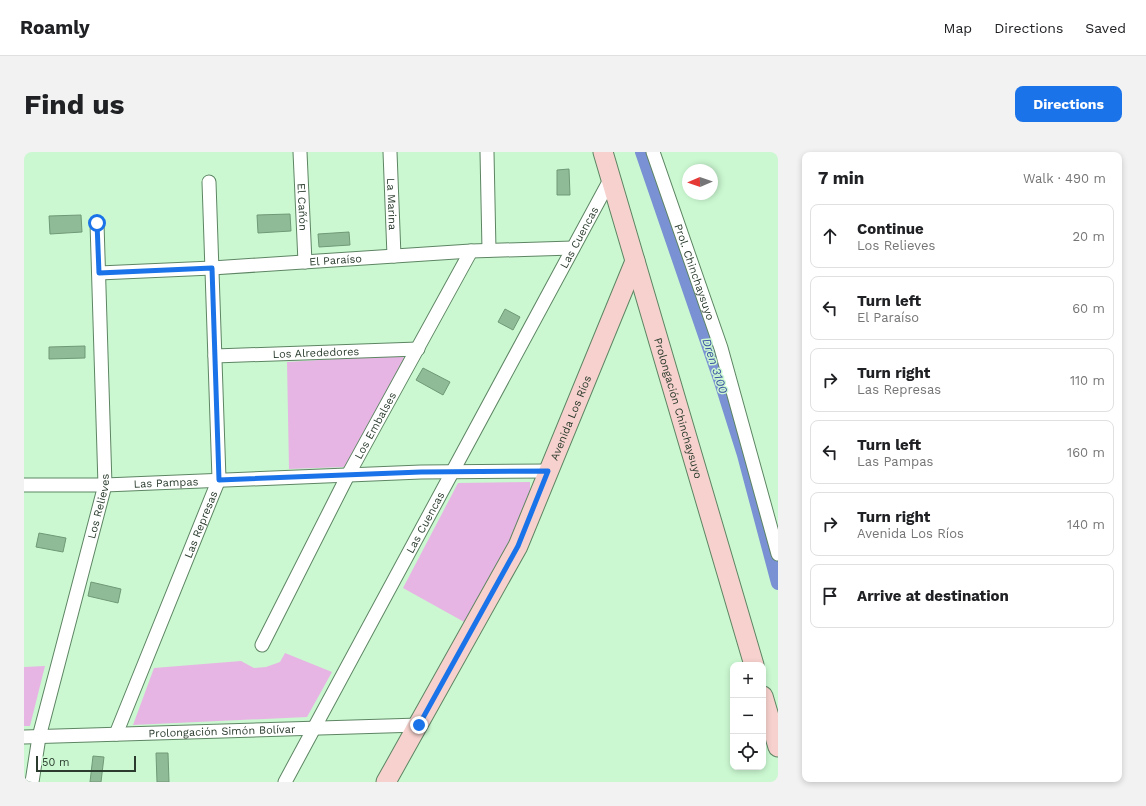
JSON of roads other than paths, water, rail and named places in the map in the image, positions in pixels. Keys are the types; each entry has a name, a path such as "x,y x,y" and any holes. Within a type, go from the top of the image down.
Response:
{"street":[{"name":"El Cañón","path":"300,152 305,262"},
{"name":"La Marina","path":"390,152 394,256"},
{"path":"487,152 489,250"},
{"name":"Prolongación Chinchaysuyo","path":"603,152 753,662"},
{"name":"Prol. Chinchaysuyo","path":"653,152 721,348 778,554"},
{"name":"Las Cuencas","path":"285,782 312,728 610,178"},
{"name":"Las Represas","path":"116,734 219,480 209,182"},
{"name":"Los Relieves","path":"32,782 39,737 105,485 97,223"},
{"name":"El Paraíso","path":"99,273 212,268 470,251 573,248"},
{"name":"Los Embalses","path":"262,645 348,475 418,349 470,251"},
{"name":"Avenida Los Ríos","path":"386,782 518,546 635,261"},
{"name":"Los Alrededores","path":"215,356 418,349"},
{"name":"Las Pampas","path":"24,485 105,485 348,475 548,471"},
{"path":"764,698 778,747"},
{"name":"Prolongación Simón Bolívar","path":"24,737 419,725"}],"waterway":[{"name":"Dren 3100","path":"642,152 721,382 744,455 778,583"}]}
